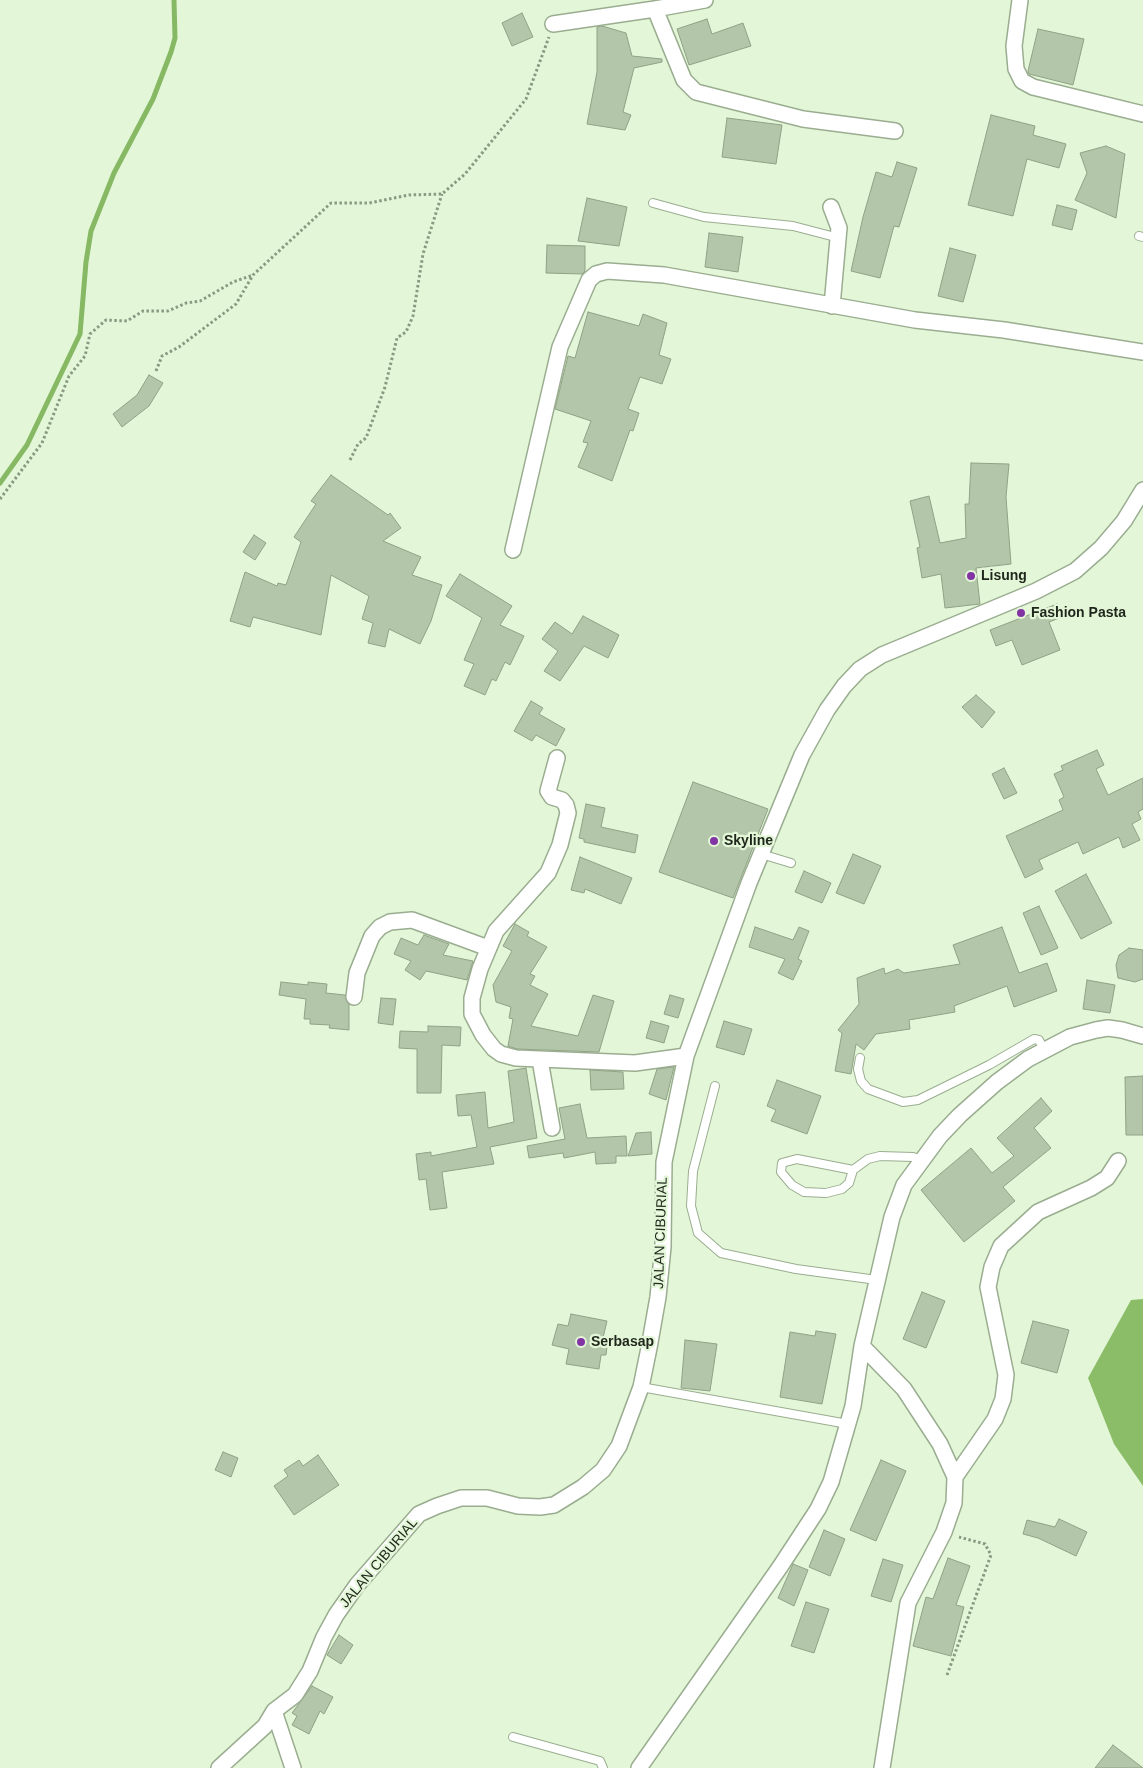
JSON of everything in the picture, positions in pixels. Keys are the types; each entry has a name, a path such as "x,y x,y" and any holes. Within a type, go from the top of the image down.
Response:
{"street":[{"path":"553,24 645,7 705,0"},
{"path":"1020,0 1014,46 1016,69 1022,81 1033,87 1143,114"},
{"path":"645,7 684,80 696,92 803,119 896,131"},
{"path":"831,207 837,218 839,238 832,306"},
{"path":"513,550 560,347 589,280 596,274 607,272 664,275 915,320 1004,330 1143,352"},
{"name":"JALAN CIBURIAL","path":"219,1768 265,1726 274,1711 296,1695 310,1671 324,1637 336,1615 357,1585 419,1514 462,1498 487,1498 518,1506 540,1507 554,1505 569,1497 603,1470 619,1446 641,1387 659,1288 663,1247 664,1162 686,1056 761,854 802,755 827,710 844,686 860,669 882,655 1036,591 1074,571 1101,548 1124,521 1143,490"},
{"path":"557,758 548,791 552,797 562,800 566,805 568,813 560,845 548,873 496,931 488,948 472,998 472,1014 488,1042 501,1054 516,1058 635,1063 686,1056"},
{"path":"354,997 357,973 372,936 380,927 390,922 412,920 488,948"},
{"path":"639,1768 735,1634 818,1509 830,1482 848,1424 862,1346 877,1280 896,1202 904,1185 940,1136 960,1115 997,1082 1044,1050 1070,1037 1108,1028 1143,1036"},
{"path":"540,1060 552,1128"},
{"path":"882,1768 908,1603 944,1532 954,1503 956,1477 995,1419 1004,1399 1006,1376 988,1287 992,1266 1001,1246 1038,1212 1107,1178 1118,1161"},
{"path":"862,1346 904,1389 940,1444 956,1477"},
{"path":"274,1711 293,1768"}],"lane":[{"path":"653,203 704,217 794,226 839,238"},
{"path":"761,854 791,863"},
{"path":"860,1058 858,1069 861,1081 868,1089 903,1102 918,1100 989,1065 1034,1039 1039,1040 1044,1050"},
{"path":"715,1086 693,1171 691,1206 698,1232 721,1253 796,1269 877,1280"},
{"path":"853,1170 797,1159 782,1163 781,1172 792,1185 804,1192 826,1193 842,1189 849,1183 853,1170 868,1159 880,1156 913,1157 922,1160"},
{"path":"641,1387 848,1424"},
{"path":"512,1737 600,1761 602,1768"}],"path":[{"path":"350,460 358,444 366,438 385,387 397,338 406,332 413,316 423,254 442,194 465,174 526,100 553,24"},
{"path":"156,371 162,356 179,347 236,304 253,275 331,203 369,203 409,195 442,194"},
{"path":"0,499 42,443 69,376 84,356 90,334 106,320 127,321 143,311 168,311 186,303 200,300 233,282 253,275"},
{"path":"944,1532 985,1544 991,1555 947,1675"}],"green space":[{"path":"1143,1299 1143,1486 1114,1444 1088,1378 1131,1300"}],"building":[{"path":"522,13 533,37 512,46 502,23"},
{"path":"707,19 712,34 743,23 751,46 689,65 677,29"},
{"path":"602,26 626,33 632,56 662,59 662,62 634,68 623,112 631,115 625,130 587,124 597,72 597,27"},
{"path":"1038,29 1084,39 1073,85 1029,74 1028,71"},
{"path":"991,115 1035,126 1033,135 1066,144 1059,168 1027,159 1013,216 968,205"},
{"path":"727,118 782,125 776,164 722,157"},
{"path":"1106,146 1125,154 1116,218 1075,200 1087,173 1080,153"},
{"path":"897,162 917,168 899,227 894,226 880,278 851,271 863,217 876,172 892,177"},
{"path":"587,198 627,207 619,246 578,241"},
{"path":"1057,205 1077,210 1072,230 1052,225"},
{"path":"709,233 743,237 738,272 705,267"},
{"path":"547,245 585,246 585,271 582,274 546,273"},
{"path":"950,248 976,255 963,302 938,296"},
{"path":"588,312 639,326 643,314 667,323 659,355 671,359 662,384 640,377 628,409 639,413 633,431 630,430 612,481 578,467 588,443 583,442 591,421 555,409 568,356 575,358"},
{"path":"149,375 163,383 149,406 122,427 113,414 137,395"},
{"path":"971,463 1009,464 1006,497 1011,564 976,568 980,604 945,608 941,574 922,578 917,548 920,547 910,501 929,496 940,543 966,538 965,504 969,504"},
{"path":"331,475 388,515 390,513 401,528 383,541 421,557 412,575 442,585 431,621 420,644 389,629 385,647 368,643 373,623 362,619 369,596 331,575 321,635 253,617 250,627 230,621 245,572 277,586 278,583 286,585 301,542 294,537 316,504 311,501"},
{"path":"254,535 266,543 255,560 243,552"},
{"path":"460,574 512,606 500,625 524,636 510,665 505,662 496,681 492,679 485,695 464,686 474,664 464,660 482,618 446,596"},
{"path":"1057,604 1062,617 1049,622 1060,650 1022,665 1012,640 996,646 990,630"},
{"path":"583,616 619,635 608,658 584,646 560,681 544,671 558,651 542,639 555,622 572,634"},
{"path":"976,695 995,712 982,728 962,707"},
{"path":"531,701 543,708 539,714 565,729 556,746 536,735 532,741 514,731"},
{"path":"1097,750 1104,765 1096,769 1108,795 1143,778 1143,809 1138,812 1141,819 1132,824 1140,840 1123,848 1119,837 1083,854 1078,842 1039,860 1043,869 1025,878 1006,836 1063,810 1059,800 1064,797 1054,774 1063,770 1061,766"},
{"path":"1004,768 1017,793 1004,799 992,774"},
{"name":"Skyline","path":"693,782 768,809 733,898 659,872"},
{"path":"586,804 605,808 601,827 638,835 635,853 584,842 584,839 579,838"},
{"path":"853,854 881,866 864,904 836,893"},
{"path":"580,857 632,878 621,904 585,889 584,893 571,890"},
{"path":"804,871 831,883 822,903 795,892"},
{"path":"1086,874 1112,923 1081,939 1055,891"},
{"path":"1039,906 1058,948 1041,955 1023,913"},
{"path":"515,924 529,932 527,936 547,947 530,974 535,976 530,985 548,994 531,1026 578,1036 593,995 614,1001 599,1052 517,1049 508,1046 513,1019 509,1018 511,1007 496,1002 493,985 512,951 503,946"},
{"path":"755,927 793,940 799,927 809,931 798,959 802,961 793,980 778,973 785,959 749,947"},
{"path":"1002,927 1019,973 1047,963 1057,991 1014,1007 1007,986 954,1006 955,1012 909,1020 910,1029 876,1034 864,1050 856,1044 851,1074 835,1071 842,1033 838,1030 859,1004 857,978 884,968 885,974 898,969 904,973 960,964 953,945"},
{"path":"424,935 449,944 443,955 473,961 467,980 426,971 420,980 405,970 411,961 394,954 401,938 418,945"},
{"path":"1129,948 1143,950 1143,979 1135,982 1118,978 1116,965 1119,955"},
{"path":"1087,980 1115,985 1110,1013 1083,1009"},
{"path":"281,982 308,985 308,982 327,984 326,993 345,995 349,1005 349,1030 329,1028 330,1025 310,1024 310,1019 304,1019 306,999 279,995"},
{"path":"670,995 684,999 678,1018 664,1014"},
{"path":"381,998 396,999 393,1025 378,1023"},
{"path":"651,1021 669,1026 664,1043 646,1038"},
{"path":"724,1021 752,1029 744,1055 716,1047"},
{"path":"428,1026 461,1027 460,1046 442,1045 441,1093 417,1093 417,1049 399,1048 400,1031 428,1032"},
{"path":"674,1067 666,1100 649,1094 657,1069"},
{"path":"526,1068 537,1138 490,1147 494,1164 442,1172 447,1208 430,1210 426,1179 419,1180 416,1154 431,1152 431,1156 477,1147 471,1115 458,1116 456,1095 485,1092 488,1128 514,1122 508,1071"},
{"path":"590,1070 623,1072 624,1089 591,1090"},
{"path":"1143,1076 1143,1135 1126,1135 1125,1077"},
{"path":"777,1080 821,1096 807,1134 771,1121 776,1110 767,1106"},
{"path":"1041,1098 1052,1111 1034,1128 1051,1148 1003,1187 1015,1201 964,1242 921,1190 971,1148 992,1173 1014,1156 997,1138"},
{"path":"580,1104 587,1138 626,1136 627,1156 616,1156 616,1163 596,1164 595,1152 564,1158 563,1153 529,1158 527,1146 565,1139 559,1108"},
{"path":"651,1132 652,1154 628,1156 636,1133"},
{"path":"922,1292 945,1301 926,1348 903,1339"},
{"name":"Serbasap","path":"571,1314 607,1321 603,1338 608,1339 606,1355 601,1355 599,1369 566,1364 569,1349 552,1345 558,1324 568,1326"},
{"path":"1033,1321 1069,1330 1057,1373 1021,1363"},
{"path":"816,1331 836,1334 822,1404 780,1397 790,1332 815,1336"},
{"path":"685,1340 717,1344 710,1391 681,1388"},
{"path":"223,1452 238,1458 231,1477 215,1470"},
{"path":"318,1455 339,1485 294,1515 274,1486 288,1476 284,1470 299,1460 303,1466"},
{"path":"881,1460 906,1471 876,1541 850,1530"},
{"path":"1059,1519 1087,1532 1076,1556 1038,1538 1023,1534 1027,1520 1055,1527"},
{"path":"824,1530 845,1539 830,1576 809,1567"},
{"path":"948,1558 970,1566 956,1605 964,1607 951,1656 913,1646 926,1597 933,1599"},
{"path":"883,1559 903,1565 891,1602 871,1596"},
{"path":"793,1564 808,1570 794,1606 778,1598"},
{"path":"806,1602 829,1609 814,1653 791,1646"},
{"path":"339,1635 353,1645 341,1664 327,1655"},
{"path":"312,1686 333,1697 324,1714 320,1711 309,1734 292,1725 297,1716 292,1713"},
{"path":"1113,1745 1143,1768 1095,1768"}],"waterway":[{"path":"0,483 27,445 80,334 86,262 91,231 114,173 153,99 171,52 175,38 174,0"}],"place":[{"name":"Lisung","path":"971,576"},
{"name":"Fashion Pasta","path":"1021,613"},
{"name":"Skyline","path":"714,841"},
{"name":"Serbasap","path":"581,1342"}]}
